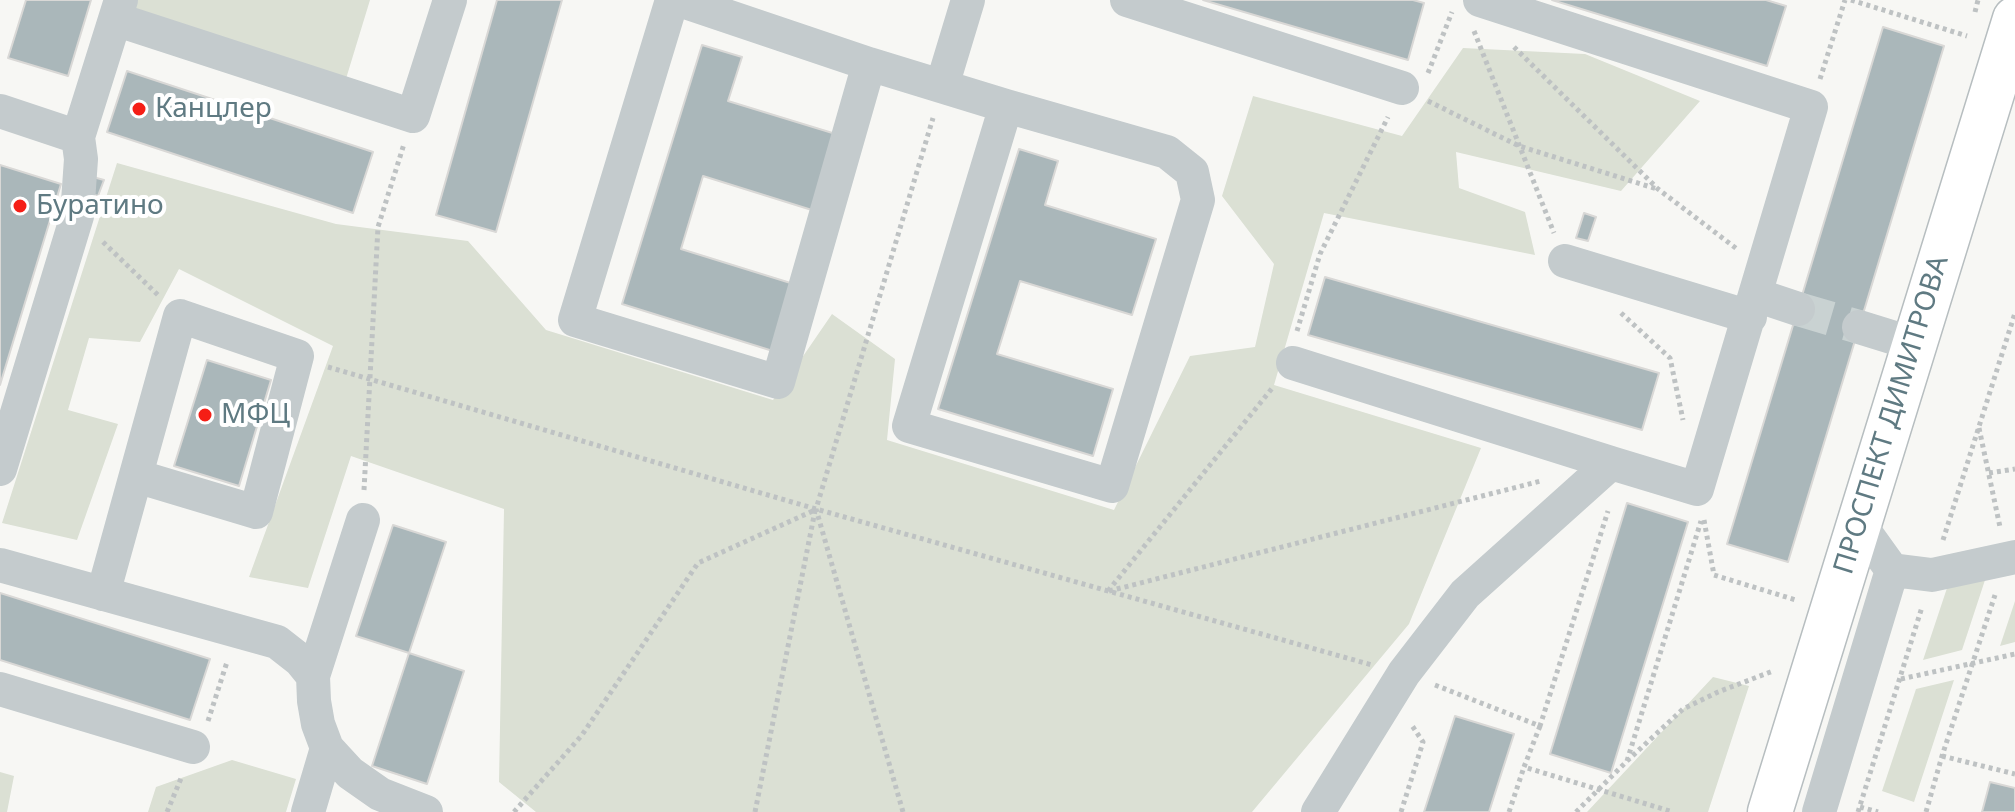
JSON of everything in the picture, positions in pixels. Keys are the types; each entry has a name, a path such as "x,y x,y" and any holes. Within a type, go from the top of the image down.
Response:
{"main road":[{"name":"ПРОСПЕКТ ДИМИТРОВА","path":"1770,812 2015,19"}],"lane":[{"path":"0,469 77,216 81,159 78,137 118,9 413,116 450,0"},
{"path":"672,0 575,320 778,382 869,64"},
{"path":"679,0 869,64 1167,152 1192,172 1198,200 1112,486 909,426 1006,106"},
{"path":"942,86 968,0"},
{"path":"1127,0 1402,88"},
{"path":"1293,363 1697,489 1811,107 1480,0"},
{"path":"0,111 78,137"},
{"path":"1565,261 1756,294 1798,309"},
{"path":"103,594 180,316 297,356 256,512 136,476"},
{"path":"1859,327 1914,344"},
{"path":"1318,812 1398,683 1465,594 1617,465"},
{"path":"363,520 313,676 318,724 327,748 350,773 380,794 426,812"},
{"path":"1859,524 1892,570 1932,575 2011,558"},
{"path":"0,565 277,642 300,660 313,676"},
{"path":"1819,812 1892,570"},
{"path":"0,689 193,747"},
{"path":"308,812 327,748"}],"path":[{"path":"1108,591 1293,363 1297,327 1320,254 1402,88 1429,72 1456,0"},
{"path":"1811,107 1848,0 1967,36"},
{"path":"1511,45 1658,189 1756,294"},
{"path":"755,812 816,509 942,86"},
{"path":"1402,88 1519,146 1658,189"},
{"path":"363,520 378,227 413,116"},
{"path":"77,216 180,316"},
{"path":"340,371 1108,591 1540,726"},
{"path":"1926,812 1973,662 2011,558 1978,427"},
{"path":"1509,812 1540,726 1617,465"},
{"path":"1989,473 2015,469"},
{"path":"1108,591 1550,478"},
{"path":"514,812 582,735 698,563 816,509"},
{"path":"816,509 903,812"},
{"path":"1627,761 1703,516 1714,575 1831,611"},
{"path":"1900,679 2015,654"},
{"path":"1576,812 1683,709 1773,671"},
{"path":"1398,683 1423,742 1401,812"},
{"path":"1942,756 2015,774"},
{"path":"1524,767 1673,812"},
{"path":"1860,807 1878,812"}],"shaded area":[{"path":"128,0 370,0 345,82 124,13"},
{"path":"1463,48 1585,54 1700,101 1621,191 1456,152 1459,188 1525,212 1535,255 1324,213 1274,385 1481,448 1409,624 1252,812 536,812 499,782 504,509 351,456 308,588 249,577 333,346 179,269 140,342 89,338 68,410 118,424 77,540 2,523 117,163 336,224 468,241 546,330 773,400 832,314 895,359 887,440 1114,510 1190,356 1255,347 1274,264 1222,196 1253,96 1402,136"},
{"path":"1986,577 1962,650 1923,660 1948,585"},
{"path":"2015,601 2015,642 2000,646"},
{"path":"1713,677 1749,686 1708,812 1587,812"},
{"path":"1954,680 1914,802 1882,791 1916,689"},
{"path":"232,760 296,779 286,812 148,812 156,787"},
{"path":"0,772 14,776 7,812 0,812"}],"building":[{"path":"26,0 91,0 68,76 8,58"},
{"path":"497,0 562,0 496,232 436,215"},
{"path":"1203,0 1413,0 1424,3 1408,60"},
{"path":"1552,0 1766,0 1786,6 1767,66"},
{"path":"1883,27 1944,46 1788,562 1727,544"},
{"path":"702,45 742,57 728,101 839,135 815,211 703,176 681,249 797,285 776,352 622,304"},
{"path":"127,71 373,152 353,213 107,132"},
{"path":"1019,149 1058,161 1045,205 1156,239 1132,315 1020,281 997,354 1113,389 1093,456 938,409"},
{"path":"0,165 61,184 0,385"},
{"path":"93,177 104,180 98,196 88,193"},
{"path":"1584,213 1596,217 1588,241 1576,238"},
{"path":"1325,277 1659,373 1642,430 1308,335"},
{"path":"207,360 271,380 239,486 174,466"},
{"path":"1627,503 1688,522 1611,773 1550,754"},
{"path":"393,525 446,542 409,653 356,636"},
{"path":"0,593 210,659 190,720 0,660"},
{"path":"409,653 464,671 427,784 372,766"},
{"path":"1455,716 1514,734 1489,812 1424,812"},
{"path":"1990,782 2015,788 2015,812 1982,812"}],"tunnel":[{"path":"1798,309 1859,327"}],"place":[{"name":"Канцлер","path":"139,109"},
{"name":"Буратино","path":"20,206"},
{"name":"МФЦ","path":"205,415"}]}
